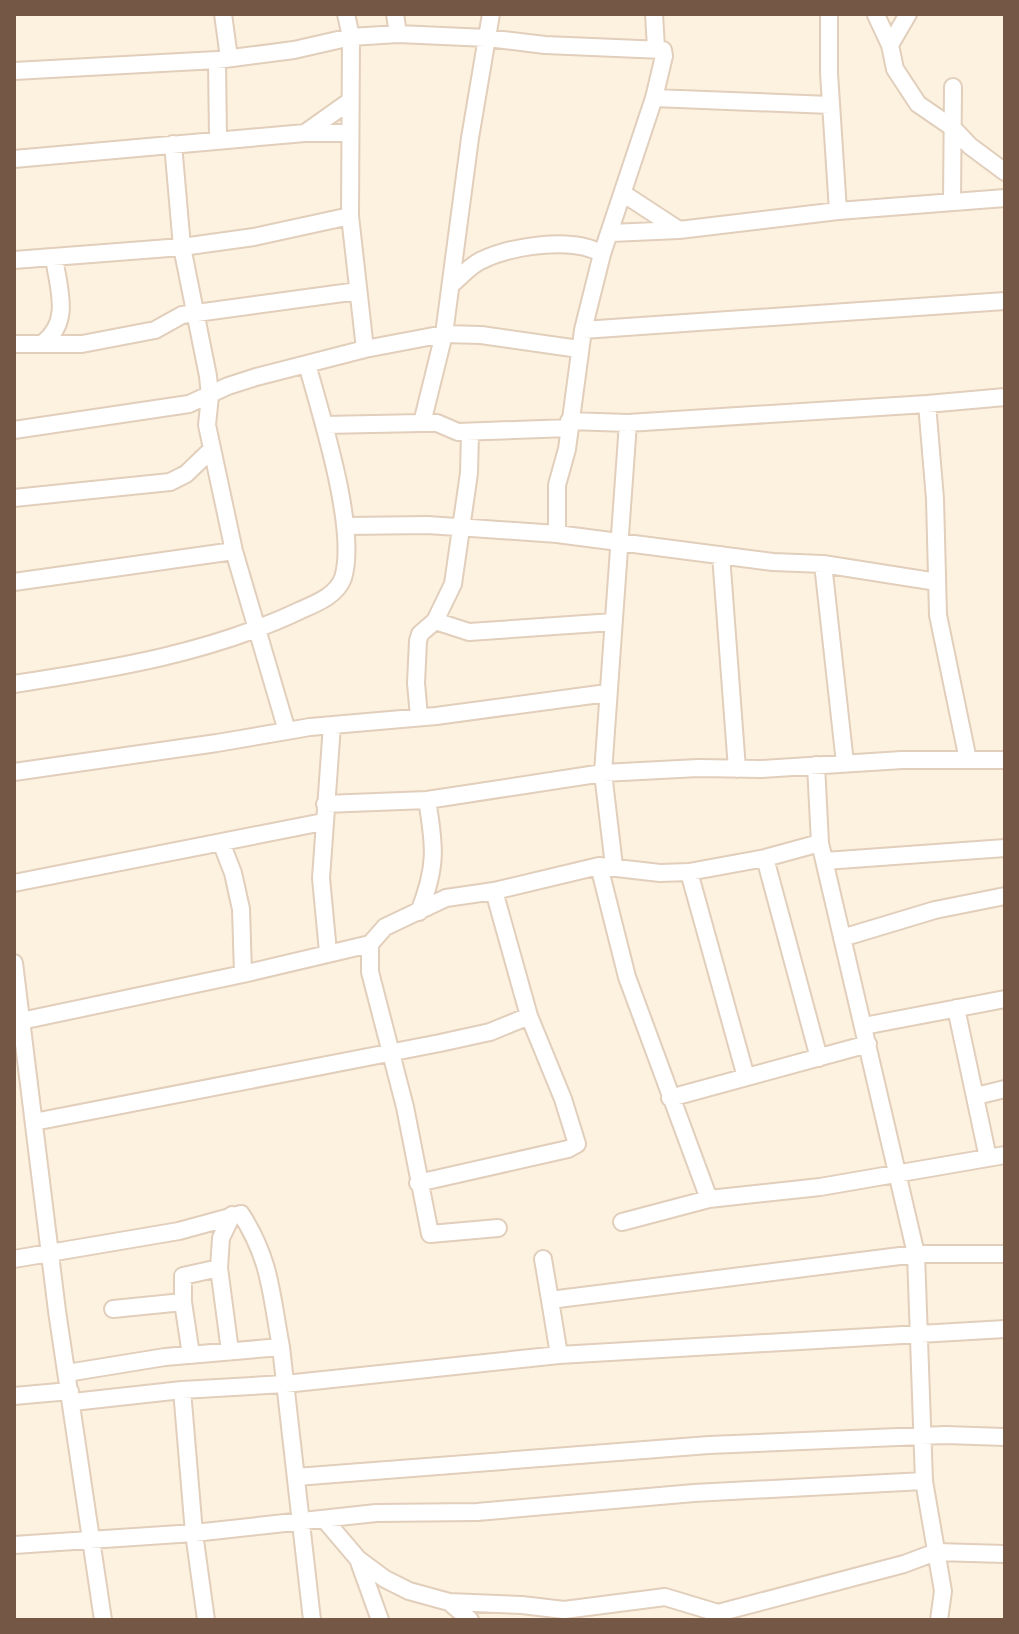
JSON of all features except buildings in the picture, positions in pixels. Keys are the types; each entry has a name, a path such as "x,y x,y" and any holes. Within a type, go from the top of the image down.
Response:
{"street":[{"path":"218,140 223,14"},
{"path":"346,14 351,37 350,216 365,349"},
{"path":"395,14 398,34"},
{"path":"422,423 444,334 491,14"},
{"path":"654,14 656,48"},
{"path":"829,14 830,105 838,211"},
{"path":"869,14 885,14"},
{"path":"890,45 908,14"},
{"path":"876,15 890,45 895,69 918,104 953,128 970,146 1005,172"},
{"path":"14,71 223,59 294,50 351,37 398,34 663,50 654,98 602,254 583,330 567,449 557,485 557,534"},
{"path":"952,201 953,87"},
{"path":"654,98 830,105"},
{"path":"305,133 350,101"},
{"path":"14,159 305,133 350,133"},
{"path":"173,144 182,247 208,376 210,396 207,425 234,551 287,731"},
{"path":"624,194 679,230"},
{"path":"611,233 679,230 838,211 1005,198"},
{"path":"14,260 182,247 254,237 350,216"},
{"path":"451,285 482,261 520,249 580,245 602,254"},
{"path":"43,343 54,333 62,319 54,257"},
{"path":"14,344 82,344 155,330 182,315 358,291"},
{"path":"583,330 1005,301"},
{"path":"14,430 189,404 228,386 307,364 444,334 481,335 579,349"},
{"path":"14,684 114,668 258,631 319,602 338,589 344,576 348,546 346,526 307,364"},
{"path":"208,376 228,386"},
{"path":"324,425 437,423 458,432 470,432 1005,397"},
{"path":"189,404 207,425"},
{"path":"927,404 935,499 938,615 968,760"},
{"path":"628,423 603,773 607,866 627,977 709,1199"},
{"path":"419,717 416,683 418,641 420,634 435,621 453,584 469,473 470,432"},
{"path":"179,479 212,449"},
{"path":"14,498 155,485 179,479 219,479"},
{"path":"346,526 428,525 557,534 773,562 823,564 937,582"},
{"path":"14,582 234,551"},
{"path":"721,555 737,769"},
{"path":"823,564 845,763"},
{"path":"435,621 469,632 613,622"},
{"path":"14,772 332,725 607,693"},
{"path":"328,952 321,893 323,822 332,725"},
{"path":"325,804 427,800 603,773 1005,760"},
{"path":"816,765 820,843 916,1254 924,1481 943,1591 939,1620"},
{"path":"419,912 430,884 435,849 427,800"},
{"path":"14,883 323,822"},
{"path":"221,842 233,873 241,909 243,974"},
{"path":"21,1021 370,944 385,927 446,898 494,891 607,866 660,873 689,872 765,858 820,843"},
{"path":"825,861 1005,848"},
{"path":"765,858 819,1058"},
{"path":"689,872 746,1077"},
{"path":"418,1183 568,1149 577,1144 563,1099 529,1016 494,891"},
{"path":"842,938 935,910 1005,896"},
{"path":"370,944 370,972 405,1107 430,1234 498,1228"},
{"path":"14,963 50,1255 103,1620"},
{"path":"864,1026 1005,999"},
{"path":"622,1222 709,1199 820,1187 996,1157 976,1096 956,1008"},
{"path":"34,1122 490,1032 529,1016"},
{"path":"670,1098 868,1044"},
{"path":"976,1096 1005,1089"},
{"path":"14,1259 179,1231 241,1214 259,1243 266,1263 281,1347 312,1620"},
{"path":"230,1351 219,1268 221,1238 232,1215"},
{"path":"550,1300 916,1254 1005,1254"},
{"path":"543,1259 559,1355"},
{"path":"191,1355 183,1302 183,1276 219,1268"},
{"path":"113,1309 183,1302"},
{"path":"14,1396 72,1397 285,1384 559,1355 1005,1329"},
{"path":"67,1373 165,1357 281,1347"},
{"path":"182,1390 194,1533 206,1620"},
{"path":"296,1477 694,1446 924,1436 1005,1437"},
{"path":"14,1545 194,1533 376,1513 477,1512 694,1493 924,1481"},
{"path":"324,1519 358,1559 385,1579 409,1591 449,1602 564,1610 665,1597 718,1616 904,1564 936,1552 1005,1554"},
{"path":"358,1559 380,1620"},
{"path":"449,1602 470,1620"}]}
